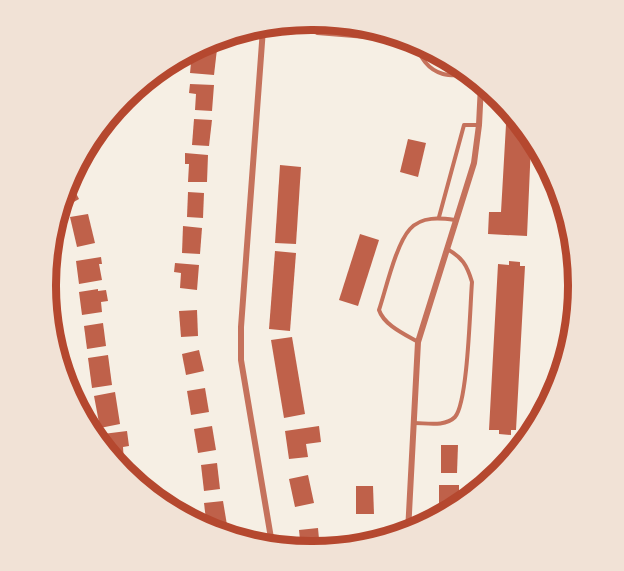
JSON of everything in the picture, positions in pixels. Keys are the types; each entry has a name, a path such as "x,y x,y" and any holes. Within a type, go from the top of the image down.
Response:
{"street":[{"path":"263,35 241,327 241,360 271,538"},
{"path":"409,522 418,342 474,164 481,94"}],"lane":[{"path":"318,30 318,33 375,38"},
{"path":"419,53 428,66 443,75 457,75"},
{"path":"440,218 464,125 479,126"},
{"path":"418,342 401,333 382,317 380,310 400,247 411,229 425,220 440,218 455,220"},
{"path":"414,423 443,424 455,416 463,397 472,282 467,265 458,255 446,248"}],"building":[{"path":"217,49 214,75 190,73 191,60"},
{"path":"190,84 214,85 212,111 195,110 196,94 189,93"},
{"path":"194,119 212,120 209,146 192,145"},
{"path":"506,120 531,154 527,236 488,234 489,212 501,212"},
{"path":"408,139 426,143 418,177 400,172"},
{"path":"185,153 208,155 207,182 188,182 189,164 185,164"},
{"path":"280,165 301,167 296,244 275,243"},
{"path":"75,191 79,199 70,204"},
{"path":"188,192 204,193 203,218 187,217"},
{"path":"88,214 95,243 77,247 70,217"},
{"path":"183,226 202,228 200,254 182,253"},
{"path":"360,234 379,240 358,306 339,300"},
{"path":"275,251 296,253 290,331 269,329"},
{"path":"101,257 102,264 99,264 102,280 79,284 76,261"},
{"path":"509,261 520,262 520,266 525,266 516,430 511,430 511,435 499,434 499,430 489,430 498,264 509,265"},
{"path":"175,263 199,265 197,290 180,288 181,273 174,272"},
{"path":"98,289 98,291 106,290 108,301 101,302 102,312 82,315 79,292"},
{"path":"197,310 198,336 181,337 179,311"},
{"path":"103,323 106,346 87,349 84,326"},
{"path":"292,337 305,414 284,418 271,340"},
{"path":"199,350 204,371 186,375 182,354"},
{"path":"108,355 112,385 92,388 88,358"},
{"path":"205,388 209,412 191,415 187,391"},
{"path":"115,392 120,424 101,428 94,396"},
{"path":"212,426 216,450 198,453 194,429"},
{"path":"319,426 321,442 306,444 308,457 289,459 285,431"},
{"path":"127,431 129,446 123,447 124,458 109,441 104,434"},
{"path":"441,445 458,445 457,473 441,473"},
{"path":"217,463 220,489 204,491 201,465"},
{"path":"308,475 314,503 295,507 289,479"},
{"path":"439,485 459,485 459,494 439,508"},
{"path":"356,486 373,486 374,514 356,514"},
{"path":"223,501 227,525 206,518 204,503"},
{"path":"318,528 319,541 300,540 299,530"}]}
